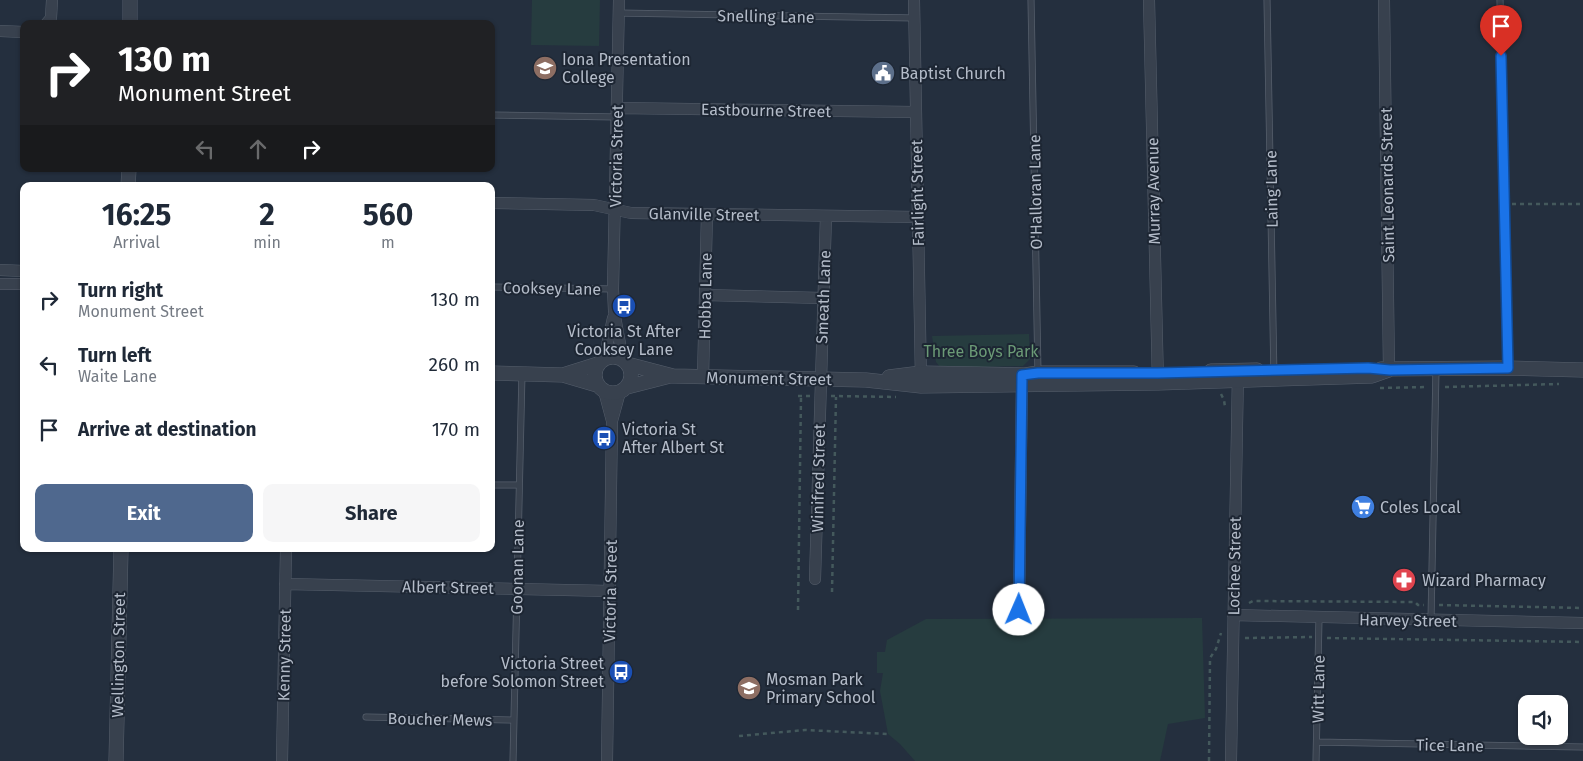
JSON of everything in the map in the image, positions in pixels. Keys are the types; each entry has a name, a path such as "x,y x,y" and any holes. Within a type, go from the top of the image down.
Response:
{"street":[{"path":"49,20 52,0"},
{"path":"130,0 130,20"},
{"name":"Victoria Street","path":"619,0 613,288 614,311 625,362"},
{"name":"Fairlight Street","path":"914,0 921,380"},
{"name":"Murray Avenue","path":"1149,0 1158,378"},
{"name":"Saint Leonards Street","path":"1384,0 1390,370"},
{"path":"0,32 20,32"},
{"name":"Eastbourne Street","path":"617,112 915,112"},
{"name":"Glanville Street","path":"495,203 594,205 631,213 918,217"},
{"name":"Hobba Lane","path":"703,377 707,214"},
{"name":"Smeath Lane","path":"820,378 826,216"},
{"path":"0,270 20,270"},
{"path":"0,284 20,284"},
{"path":"705,295 823,298"},
{"name":"Victoria Street","path":"601,362 614,311"},
{"path":"495,373 563,375 610,393 624,389 631,375 625,362 613,356 563,375"},
{"path":"601,362 594,375 601,388"},
{"name":"Monument Street","path":"625,362 673,376 866,380 1158,378 1274,374 1372,376 1390,370 1582,369"},
{"name":"Lochee Street","path":"1231,761 1238,375"},
{"name":"Monument Street","path":"624,389 673,376"},
{"name":"Winifred Street","path":"815,579 820,378"},
{"path":"1019,610 1021,379"},
{"name":"Victoria Street","path":"601,388 612,420 607,761"},
{"name":"Victoria Street","path":"612,420 624,389"},
{"name":"Wellington Street","path":"116,761 121,552"},
{"name":"Kenny Street","path":"282,761 286,552"},
{"name":"Albert Street","path":"285,584 610,591"},
{"name":"Harvey Street","path":"1233,616 1583,624"}],"lane":[{"name":"O'Halloran Lane","path":"1031,0 1038,378"},
{"name":"Laing Lane","path":"1267,0 1274,374"},
{"path":"1500,0 1508,368"},
{"name":"Snelling Lane","path":"618,13 914,18"},
{"path":"495,115 617,112"},
{"name":"Cooksey Lane","path":"495,287 613,288"},
{"path":"1430,620 1436,369"},
{"name":"Goonan Lane","path":"513,761 522,373"},
{"path":"495,484 519,485"},
{"name":"Witt Lane","path":"1316,761 1320,618"},
{"name":"Boucher Mews","path":"366,717 514,720"},
{"name":"Tice Lane","path":"1317,742 1583,747"}],"path":[{"path":"1504,204 1583,204"},
{"path":"1371,388 1566,383"},
{"path":"1220,392 1224,400 1224,407"},
{"path":"798,610 800,396 905,398"},
{"path":"832,592 836,396"},
{"path":"1248,604 1253,601 1415,602 1418,605 1583,608"},
{"path":"1209,761 1210,658 1216,649 1222,628"},
{"path":"1245,646 1245,637 1583,642"},
{"path":"738,736 805,730 888,734"}],"green space":[{"path":"532,0 600,0 599,46 531,45"},
{"name":"Three Boys Park","path":"1029,334 1030,359 1023,366 941,368 936,362 932,336"},
{"path":"1202,618 1205,718 1168,724 1160,761 915,761 888,734 880,691 883,673 877,673 877,652 885,652 887,640 926,619"}],"place":[{"name":"Iona Presentation College","path":"545,68"},
{"name":"Baptist Church","path":"883,73"},
{"name":"Victoria St After Cooksey Lane","path":"624,306"},
{"name":"Victoria St After Albert St","path":"604,438"},
{"name":"Coles Local","path":"1363,507"},
{"name":"Wizard Pharmacy","path":"1404,580"},
{"name":"Victoria Street before Solomon Street","path":"621,672"},
{"name":"Mosman Park Primary School","path":"749,688"}],"route":[{"path":"1019,610 1022,375 1038,373 1158,373 1368,368 1390,370 1508,368 1501,56"}]}
